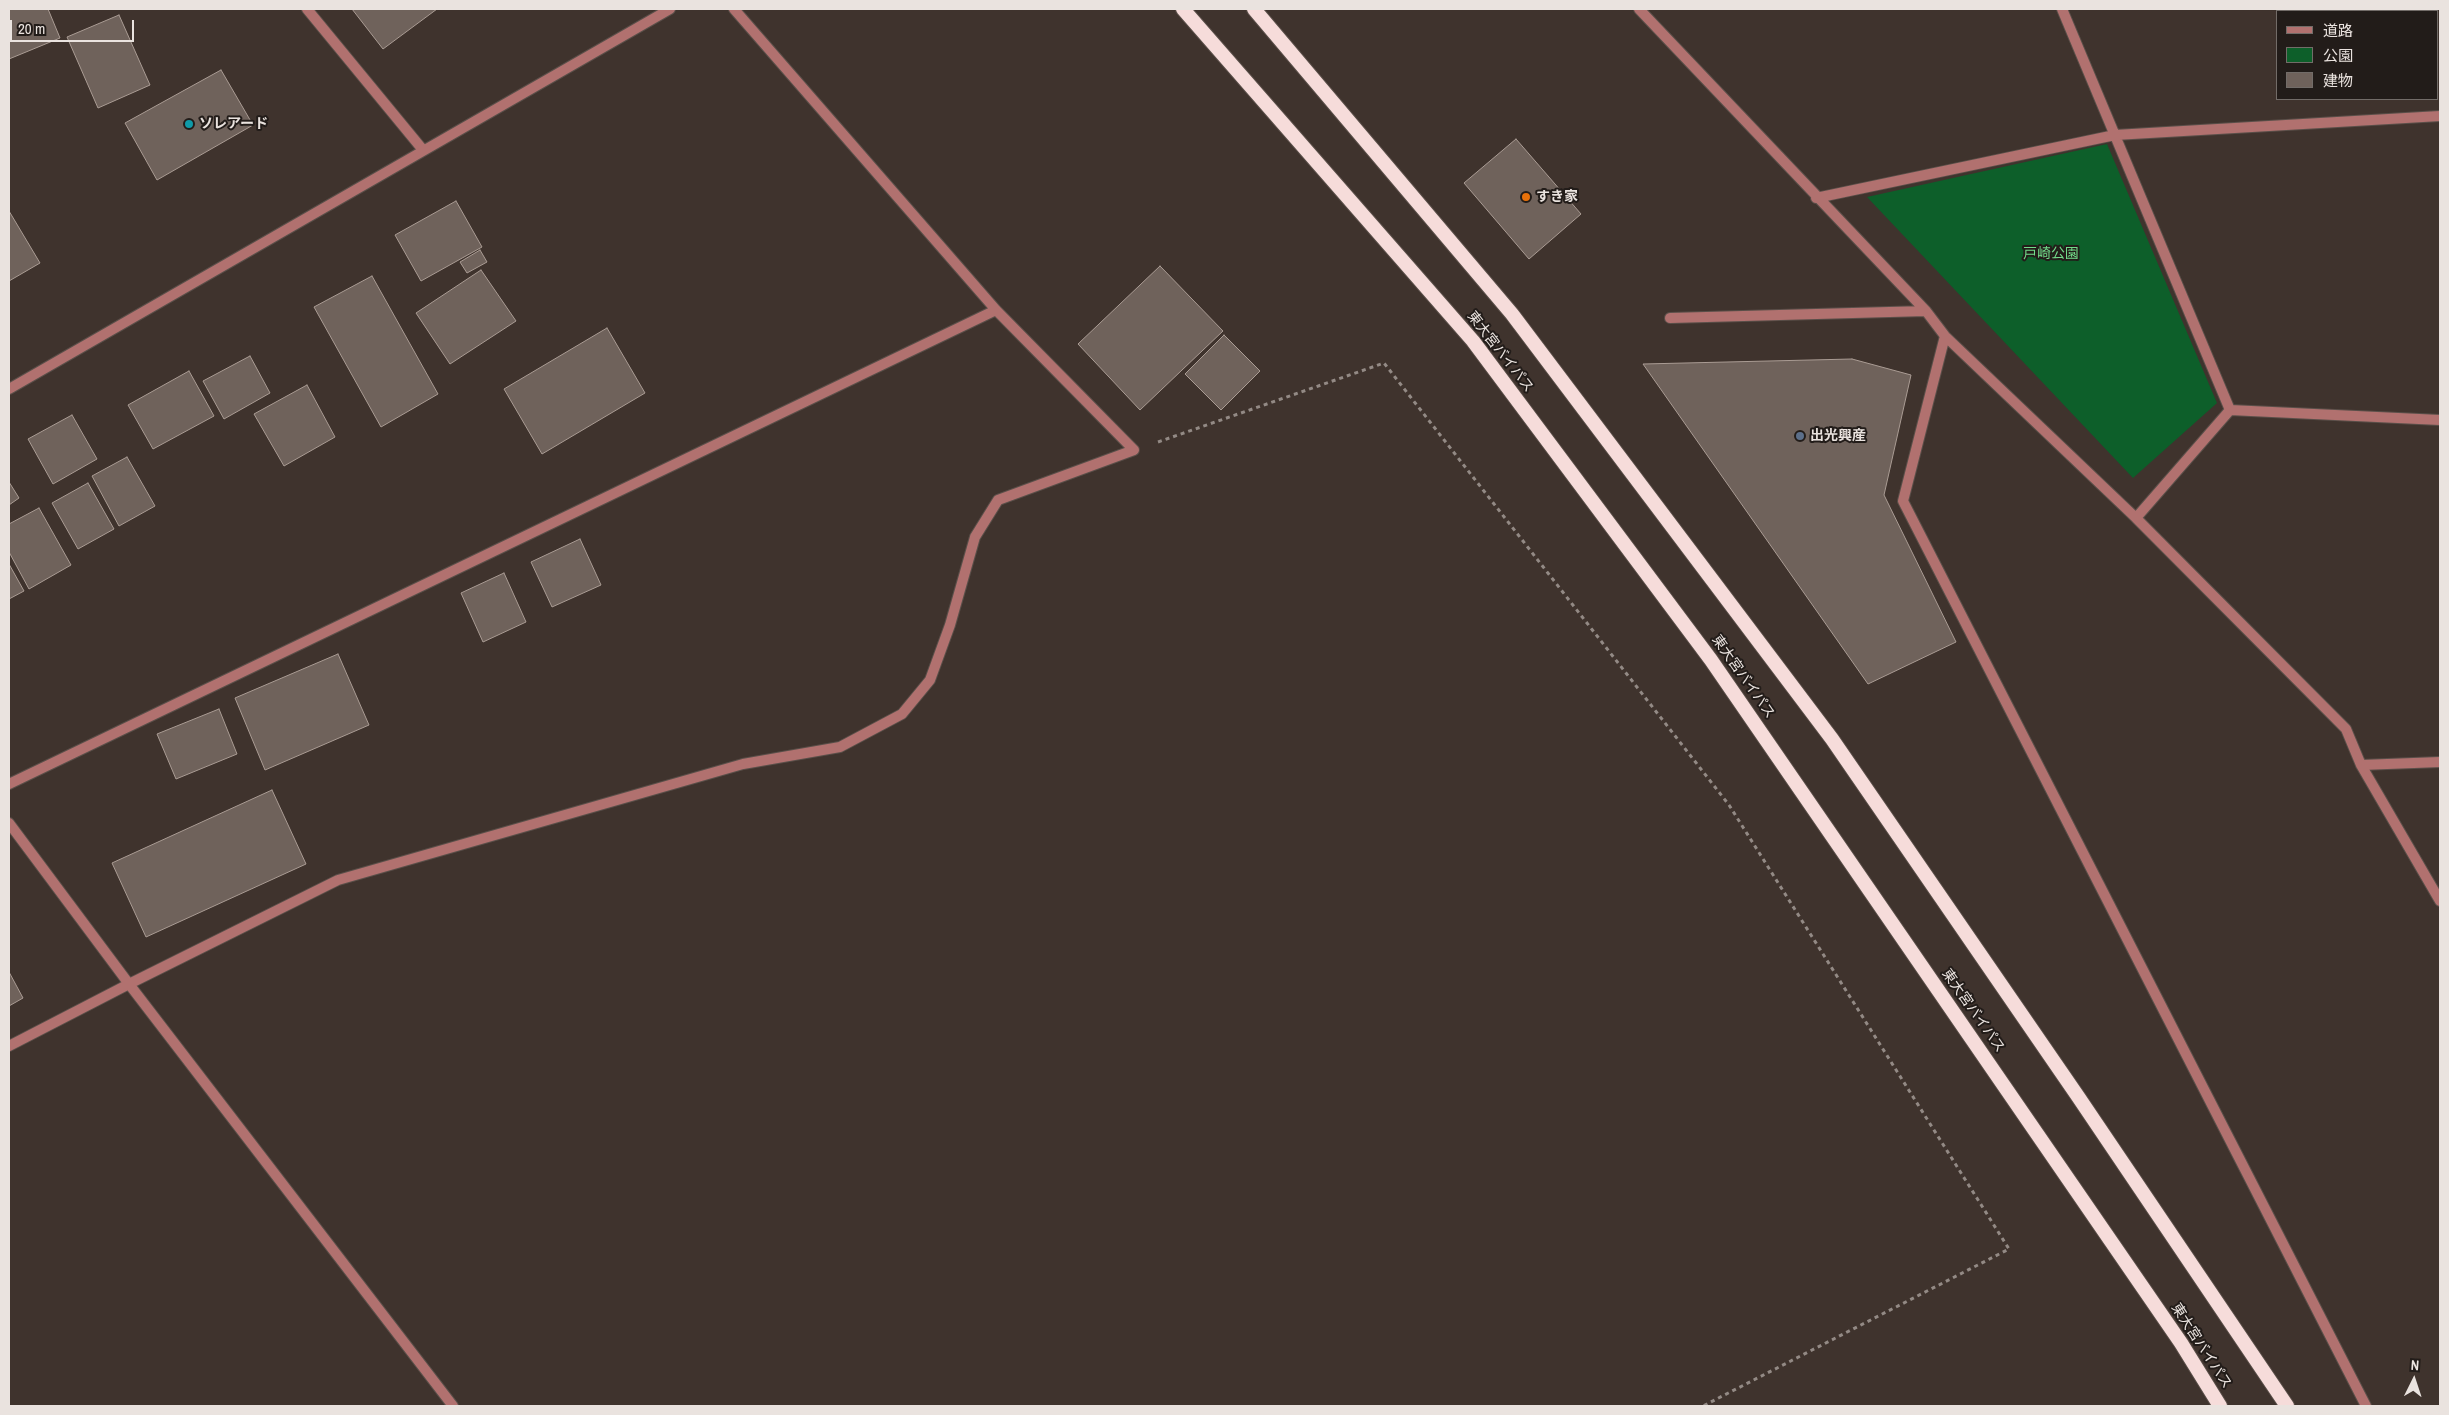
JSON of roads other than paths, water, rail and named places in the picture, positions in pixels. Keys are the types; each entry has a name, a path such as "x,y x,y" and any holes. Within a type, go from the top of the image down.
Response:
{"highway":[{"name":"東大宮バイパス","path":"1183,9 1473,341 1711,660 2181,1343 2220,1406"},
{"path":"1254,9 1512,314 1832,739 2068,1082 2287,1406"}],"street":[{"path":"307,9 423,150"},
{"path":"9,388 670,9"},
{"path":"9,1046 338,880 743,764 840,747 902,714 930,680 950,625 975,537 998,500 1134,450 996,310 734,9"},
{"path":"1639,9 1816,198 1926,311 1945,336 2136,518 2346,729 2361,765 2440,901"},
{"path":"2062,9 2230,410"},
{"path":"1816,198 2115,135 2440,116"},
{"path":"9,784 996,310"},
{"path":"1670,318 1926,311"},
{"path":"1945,336 1903,501 2366,1406"},
{"path":"2230,410 2440,420"},
{"path":"2136,518 2230,410"},
{"path":"2361,765 2440,762"},
{"path":"9,824 129,984 453,1406"}],"place":[{"name":"ソレアード","path":"189,124"},
{"name":"すき家","path":"1526,197"},
{"name":"出光興産","path":"1800,436"}],"park label":[{"name":"戸崎公園","path":"2051,254"}]}
